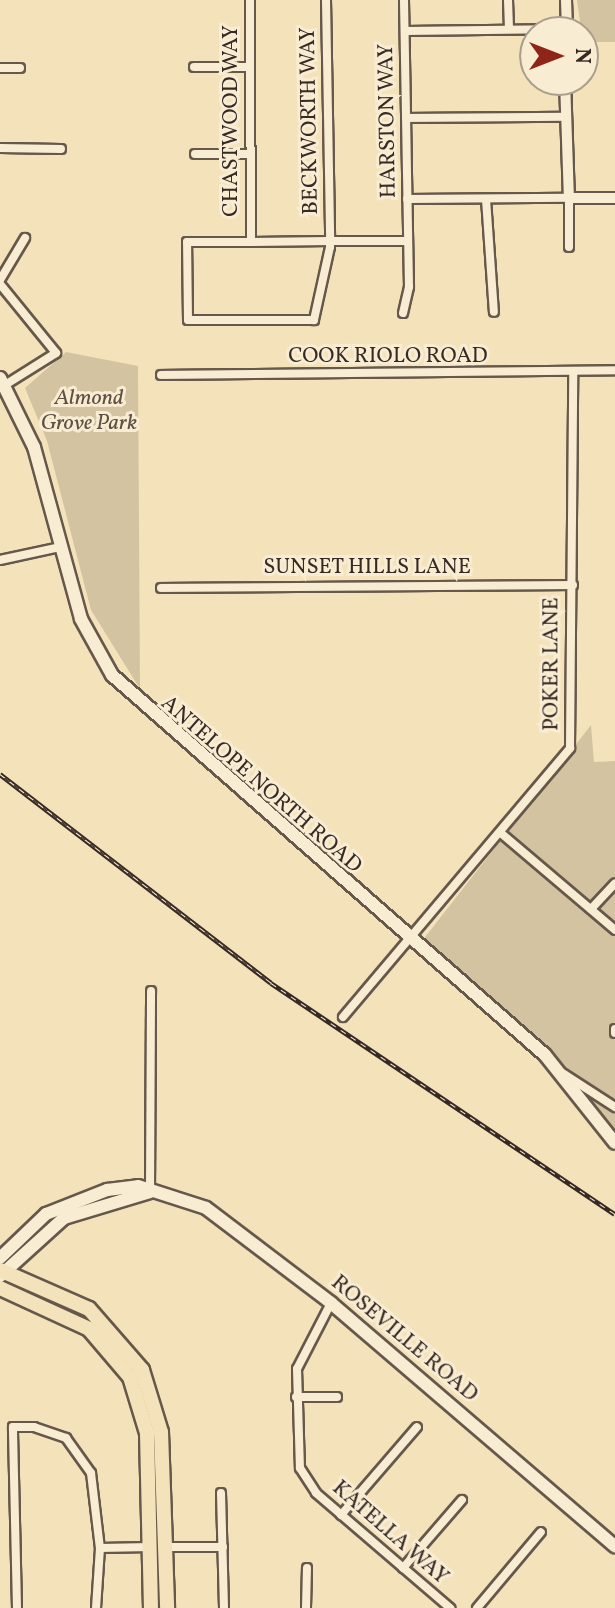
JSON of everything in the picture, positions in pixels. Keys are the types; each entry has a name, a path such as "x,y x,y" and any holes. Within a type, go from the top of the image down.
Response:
{"main road":[{"name":"ANTELOPE NORTH ROAD","path":"2,382 34,447 85,629 123,689 563,1073 615,1143"},
{"path":"150,1192 75,1212 32,1240 1,1269 89,1309 142,1370 161,1432 158,1547 151,1608"},
{"name":"ROSEVILLE ROAD","path":"150,1192 234,1223 615,1546"},
{"path":"0,1288 70,1317 116,1355 146,1418 150,1501 166,1602"}],"street":[{"name":"CHASTWOOD WAY","path":"250,0 251,242"},
{"name":"BECKWORTH WAY","path":"251,242 187,242 188,320 314,320 330,241 326,0"},
{"name":"HARSTON WAY","path":"403,313 408,241 404,0"},
{"path":"508,0 509,29"},
{"path":"405,31 519,29"},
{"path":"194,67 249,67"},
{"path":"0,68 20,68"},
{"path":"565,96 569,247"},
{"path":"406,118 565,117"},
{"path":"0,148 61,149"},
{"path":"195,154 250,154"},
{"path":"407,199 615,198"},
{"path":"486,199 494,312"},
{"path":"2,382 56,353 0,282 25,238"},
{"path":"251,242 408,241"},
{"name":"COOK RIOLO ROAD","path":"161,375 615,370"},
{"name":"POKER LANE","path":"343,1017 562,765 574,737 573,371"},
{"path":"0,560 60,547"},
{"name":"SUNSET HILLS LANE","path":"161,588 573,585"},
{"path":"502,834 615,930"},
{"path":"591,909 615,883"},
{"path":"150,1192 151,991"},
{"path":"563,1073 615,1107"},
{"name":"KATELLA WAY","path":"331,1303 303,1347 296,1397 300,1468 341,1515 450,1608"},
{"path":"296,1397 337,1397"},
{"path":"17,1608 13,1427 51,1430 82,1453 94,1484 100,1548 96,1608"},
{"path":"341,1515 417,1427"},
{"path":"221,1493 224,1608"},
{"path":"403,1568 462,1500"},
{"path":"477,1608 541,1532"},
{"path":"100,1548 223,1547"},
{"path":"306,1608 307,1568"}],"green space":[{"path":"577,0 615,0 615,42 599,42 599,16 579,16"},
{"name":"Almond Grove Park","path":"66,352 138,366 140,689 91,610 47,441 25,388"},
{"path":"591,725 594,762 615,761 615,1130 537,1036 422,941"}],"railway":[{"path":"0,774 271,983 615,1214"}]}
